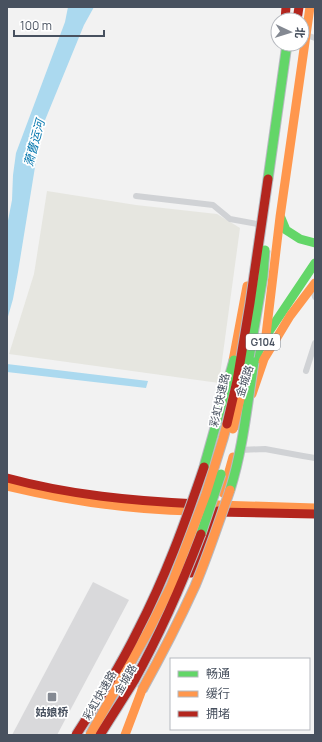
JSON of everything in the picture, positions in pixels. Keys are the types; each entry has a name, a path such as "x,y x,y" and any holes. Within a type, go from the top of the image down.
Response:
{"main road":[{"name":"金城路","path":"106,735 146,666 176,608 219,508 246,412 264,359 280,217 311,36 310,7"},
{"name":"金城路","path":"81,735 143,632 169,576 196,508 221,428 263,186 280,52"},
{"name":"彩虹快速路","path":"90,735 149,630 171,586 206,494 223,440 237,381 250,303 286,52"},
{"name":"彩虹快速路","path":"100,735 138,673 179,589 211,507 225,458 239,408 251,350 263,276 267,232 293,52"},
{"path":"280,217 286,230 300,239 315,243"},
{"name":"G104","path":"221,428 266,336 315,263"},
{"path":"125,735 142,690 168,642 195,585 215,534 234,477 240,450 258,337 263,276"},
{"name":"G104","path":"264,359 290,316 314,285"},
{"path":"76,735 112,678 138,630 165,574 186,523 204,467 250,303"},
{"path":"7,478 37,486 74,493 196,508"},
{"path":"7,486 81,502 138,509 315,508"},
{"path":"219,508 315,514"}],"street":[{"path":"136,196 213,206 230,218 256,224"},
{"path":"314,285 315,297"},
{"path":"306,371 315,343"},
{"path":"240,450 266,449 315,458"}],"shaded area":[{"path":"47,191 136,205 217,214 240,228 219,383 9,354 34,274"}],"water":[{"name":"萧曹运河","path":"68,7 94,7 84,25 41,130 18,272 7,320 7,226 12,200 16,153 65,22"},
{"path":"7,364 148,381 146,388 7,372"}],"building":[{"name":"姑娘桥","path":"93,582 129,600 57,735 12,735"}],"traffic: fast":[{"path":"268,179 286,52"},
{"path":"281,218 286,230 300,239 315,243"},
{"path":"247,370 263,276 265,250"},
{"path":"236,398 266,336 315,263"},
{"path":"204,467 234,360"},
{"path":"230,490 241,443 254,362"},
{"path":"201,534 221,474"}],"traffic: slow":[{"path":"266,335 280,217 310,7"},
{"path":"252,394 264,359 290,316 315,283"},
{"path":"232,366 247,286"},
{"path":"233,429 242,390"},
{"path":"90,735 149,630 171,586 206,494 227,424"},
{"path":"223,493 233,457"},
{"path":"7,486 100,504 146,509 193,511"},
{"path":"142,690 170,638 195,586 230,490"},
{"path":"218,505 315,508"},
{"path":"125,735 142,690"}],"traffic: jam":[{"path":"286,7 286,12"},
{"path":"298,12 299,7"},
{"path":"227,424 237,381 268,179"},
{"path":"76,735 116,671 148,610 174,550 204,467"},
{"path":"7,478 78,493 150,501 198,504"},
{"path":"191,573 218,511"},
{"path":"216,512 315,514"},
{"path":"100,735 134,681 153,645 201,534"}],"place":[{"name":"姑娘桥","path":"52,697"}]}
